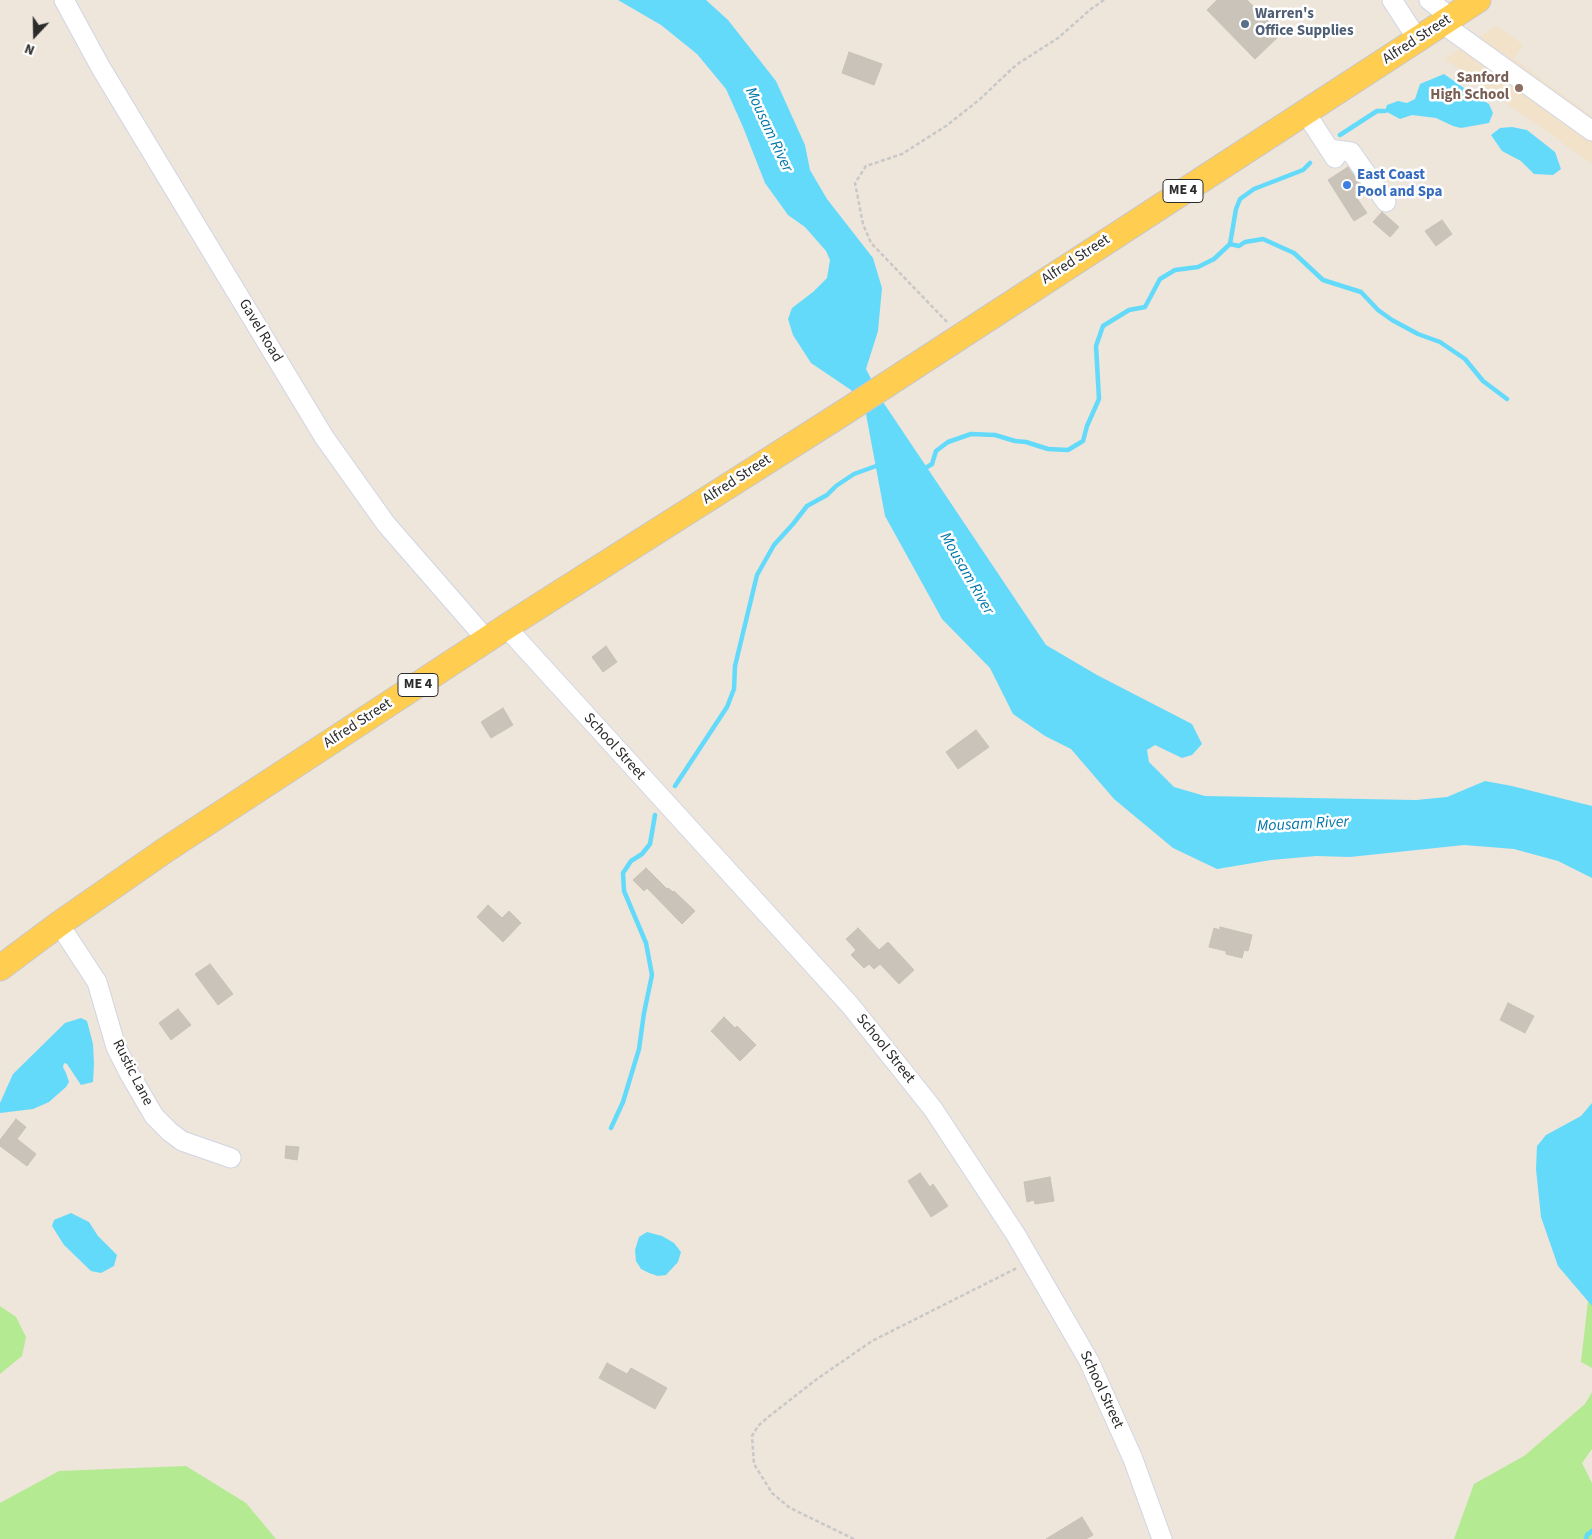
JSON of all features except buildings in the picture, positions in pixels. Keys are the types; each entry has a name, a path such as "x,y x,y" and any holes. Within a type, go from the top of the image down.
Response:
{"main road":[{"name":"Alfred Street","path":"0,968 59,924 167,849 1478,0"}],"street":[{"name":"Gavel Road","path":"64,0 106,76 324,437 386,524 497,634"},
{"path":"1392,0 1418,40"},
{"path":"1429,0 1447,21 1592,131"},
{"path":"1305,112 1333,155 1351,152 1386,202"},
{"name":"School Street","path":"497,634 850,1005 933,1108 1031,1261 1089,1361 1133,1459 1162,1539"},
{"name":"Rustic Lane","path":"59,924 97,982 116,1047 154,1116 182,1141 231,1158"}],"path":[{"path":"960,335 908,284 871,243 863,224 855,182 866,166 902,154 946,126 979,100 1016,65 1058,38 1104,0"},
{"path":"854,1539 790,1508 772,1493 754,1464 752,1436 758,1426 817,1379 872,1341 1031,1261"}],"shaded area":[{"name":"Sanford High School","path":"1497,26 1523,45 1514,59 1592,116 1592,164 1445,59"}],"green space":[{"path":"1588,1301 1592,1306 1592,1368 1581,1362"},
{"path":"0,1306 16,1317 26,1337 22,1356 0,1374"},
{"path":"1592,1392 1592,1449 1582,1463 1592,1483 1592,1539 1454,1539 1474,1484 1524,1456 1585,1404"},
{"path":"186,1466 246,1503 276,1539 0,1539 0,1503 59,1471"}],"water":[{"name":"Mousam River","path":"618,0 706,0 728,20 776,81 805,145 810,170 827,199 873,258 882,288 878,331 866,369 883,402 1046,645 1097,675 1192,724 1202,744 1192,755 1182,758 1155,745 1147,750 1149,762 1174,787 1205,796 1416,800 1447,797 1485,781 1512,786 1592,806 1592,878 1558,861 1514,849 1464,845 1350,857 1316,856 1271,860 1217,869 1173,848 1114,799 1071,749 1045,736 1013,714 990,668 942,619 885,516 866,414 851,390 811,363 793,335 788,319 792,308 813,292 827,278 830,260 826,251 805,227 788,215 765,183 726,89 697,54 661,25"},
{"path":"1444,74 1489,104 1493,113 1489,123 1461,128 1436,118 1412,115 1400,119 1385,111 1387,105 1398,101 1407,103 1415,99 1420,84"},
{"path":"1512,127 1527,130 1555,152 1561,169 1553,175 1534,174 1521,161 1502,151 1491,135 1500,128"},
{"path":"81,1018 87,1021 93,1044 93,1082 81,1085 67,1064 64,1063 63,1067 69,1082 49,1102 33,1109 0,1113 0,1103 13,1074 65,1023"},
{"path":"1592,1103 1592,1306 1558,1266 1541,1217 1536,1169 1537,1146 1546,1135 1581,1116"},
{"path":"71,1213 89,1222 98,1236 117,1255 114,1266 101,1273 91,1271 64,1245 52,1226 54,1220"},
{"path":"647,1232 662,1236 674,1243 681,1252 678,1262 666,1275 658,1276 649,1273 641,1269 636,1261 635,1250 639,1237"}],"waterway":[{"path":"1340,135 1377,111 1385,111"},
{"path":"1230,244 1236,209 1240,199 1254,189 1303,170 1310,163"},
{"path":"924,469 932,464 936,451 948,442 971,434 995,435 1048,449 1068,450 1083,441 1087,426 1099,399 1096,346 1103,326 1129,310 1145,307 1160,279 1175,270 1198,267 1214,259 1230,244 1239,246 1245,242 1263,239 1294,253 1323,280 1361,292 1378,310 1392,320 1418,334 1440,342 1465,359 1483,381 1507,399"},
{"path":"675,786 727,707 734,689 735,666 757,575 774,545 807,506 827,495 836,486 854,474 876,466"},
{"path":"611,1128 623,1102 639,1049 652,975 646,943 624,891 623,873 631,861 642,854 650,844 655,815"},
{"path":"1586,1539 1587,1535 1592,1531"}],"place":[{"name":"Warren's Office Supplies","path":"1245,24"},
{"name":"Sanford High School","path":"1519,88"},
{"name":"East Coast Pool and Spa","path":"1347,185"}]}
